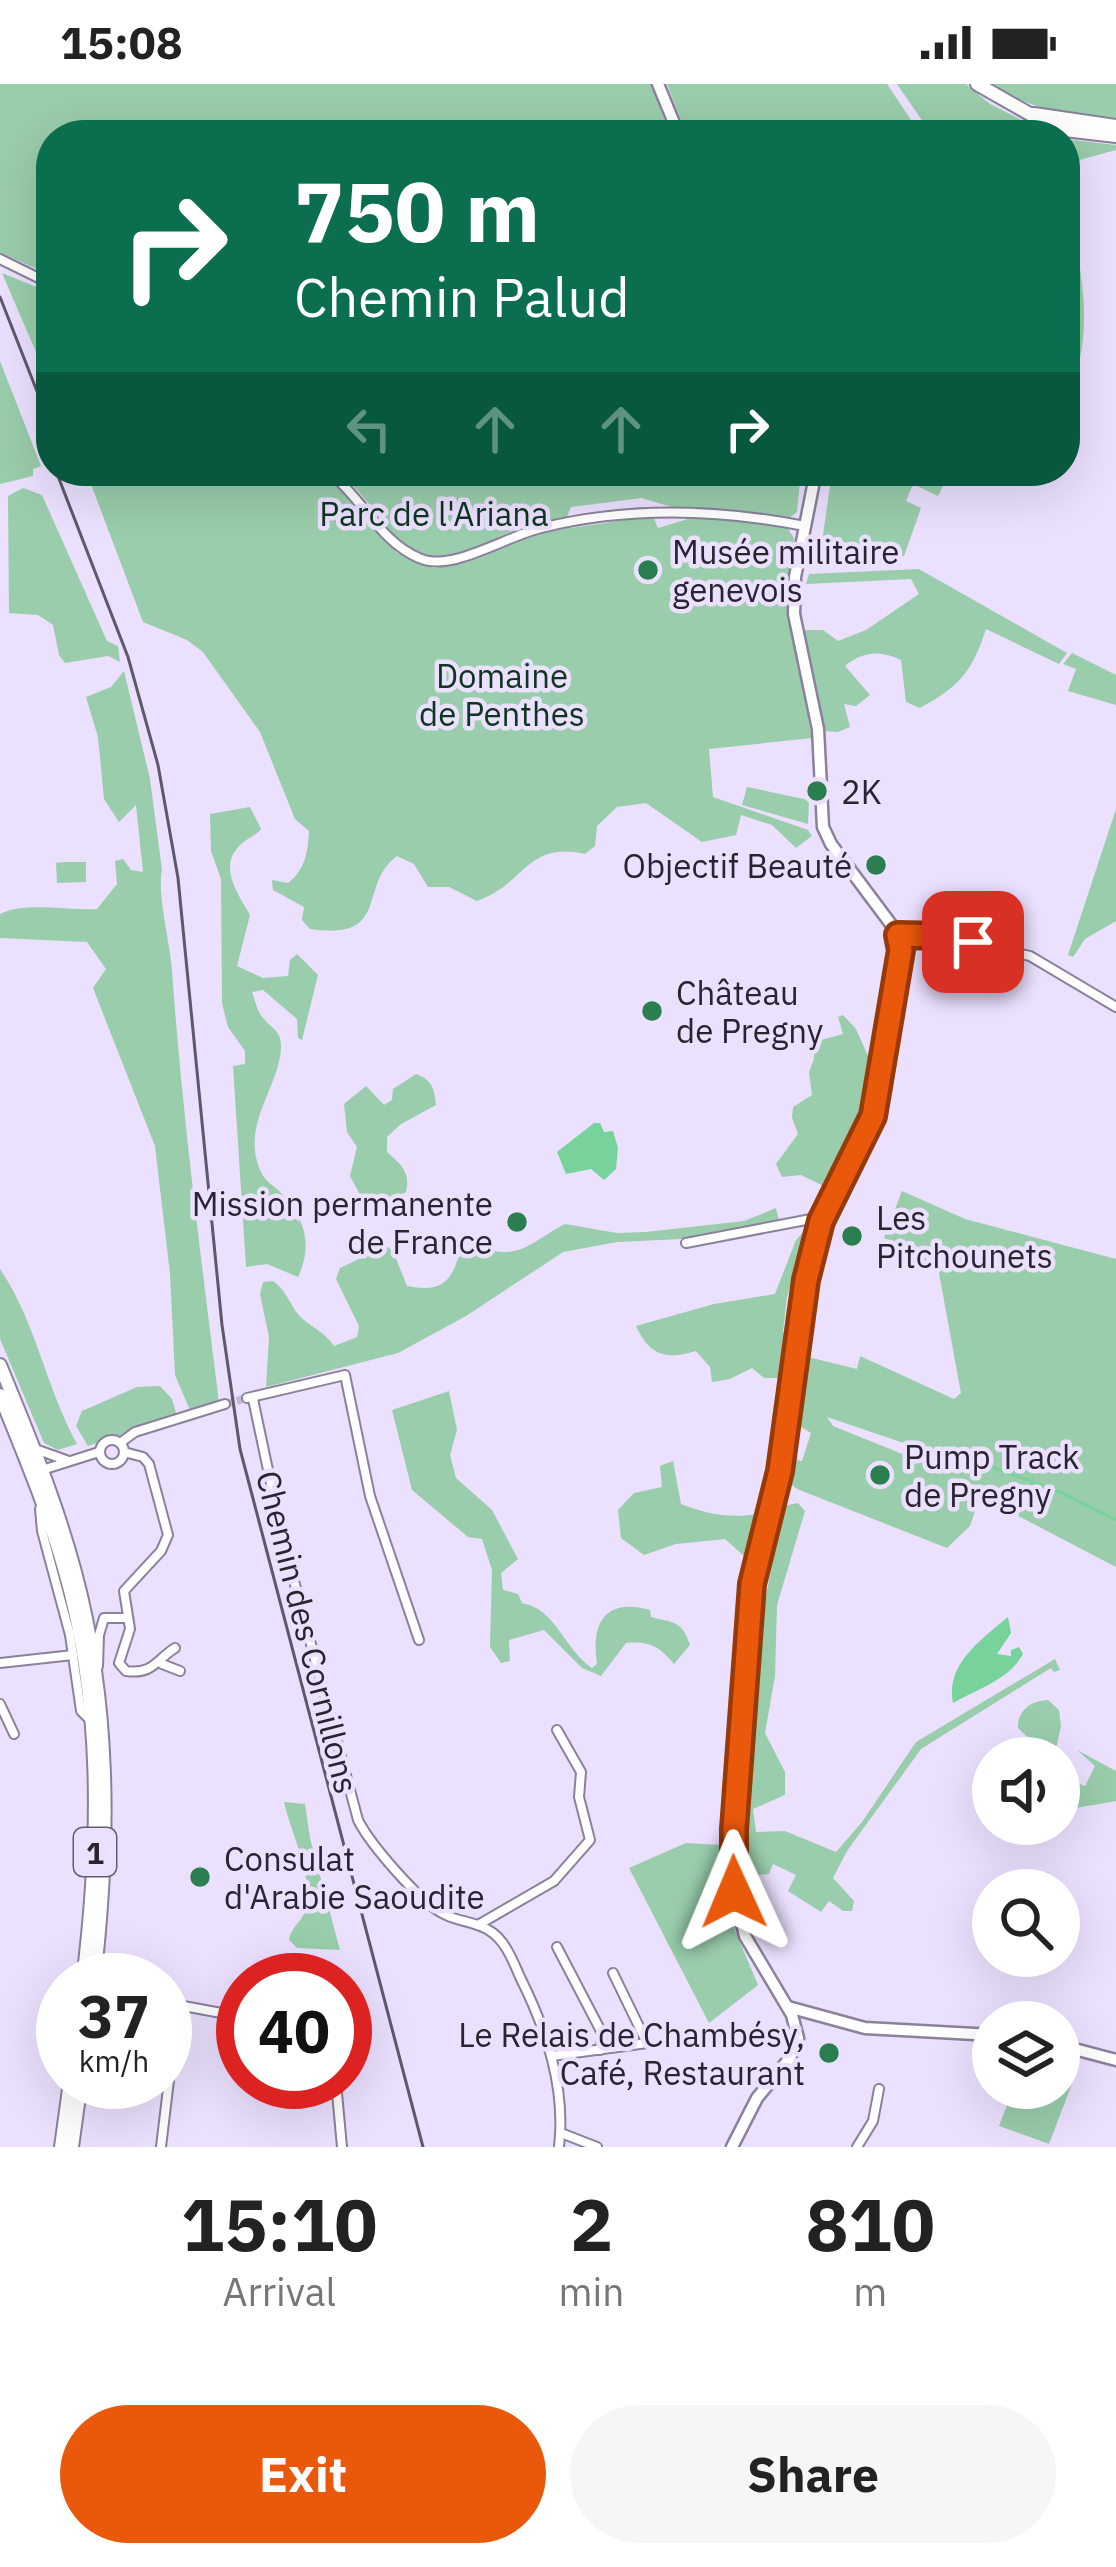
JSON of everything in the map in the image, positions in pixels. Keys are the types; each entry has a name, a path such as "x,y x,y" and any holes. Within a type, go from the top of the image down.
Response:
{"main road":[{"path":"977,84 1040,120"},
{"path":"1027,113 1072,120"},
{"path":"1080,121 1116,127"},
{"path":"1080,132 1116,136"},
{"name":"1","path":"0,1365 33,1447 43,1502 75,1612 92,1723 96,1842 86,1953"},
{"name":"1","path":"0,1395 37,1472 75,1570 98,1686 106,1810 96,1953"},
{"path":"52,2147 71,2109"},
{"path":"61,2147 71,2109"},
{"path":"72,2109 72,2147"},
{"path":"72,2109 82,2147"}],"street":[{"path":"658,84 673,120"},
{"path":"0,260 36,277"},
{"path":"343,486 397,545 436,563 540,528 648,511 720,514 806,526"},
{"path":"733,2147 762,2090 794,2051 797,2033 739,1919 734,1892 734,1829 752,1584 780,1471 806,1280 821,1221 873,1116 901,950 898,935 824,830 818,729 794,614 795,577 813,486"},
{"path":"898,935 943,936 1030,956 1116,1007"},
{"path":"686,1243 821,1221"},
{"name":"Chemin des Cornillons","path":"419,1640 370,1496 345,1375 250,1398 358,1820 431,1905 444,1915 494,1934 506,1950 532,1998 552,2056 559,2147"},
{"path":"99,1452 112,1465 119,1462 122,1447 135,1432 225,1404"},
{"path":"37,1472 99,1452 105,1442 143,1456 149,1464 169,1535 161,1551 126,1587 123,1601 130,1629 119,1653 120,1666 129,1672 161,1664 180,1671"},
{"path":"33,1447 68,1460"},
{"path":"43,1502 43,1531 73,1655 81,1711 92,1723"},
{"path":"98,1686 104,1618 126,1618"},
{"path":"161,1664 175,1648"},
{"path":"0,1663 73,1655"},
{"path":"0,1704 14,1734"},
{"path":"478,1925 554,1881 590,1840 579,1797 581,1772 557,1730"},
{"path":"557,1947 603,2035 600,2050"},
{"path":"552,2056 647,2043 613,1973"},
{"path":"160,2147 178,2005 216,2012"},
{"path":"788,2008 888,2031 972,2034"},
{"path":"1080,2051 1116,2060"},
{"path":"857,2147 872,2121 879,2090"},
{"path":"338,2109 342,2147"},
{"path":"560,2133 597,2147"}],"green space":[{"path":"0,84 651,84 664,120 36,120 36,269 0,253"},
{"path":"667,84 887,84 911,120 681,120"},
{"path":"897,84 966,84 990,104 1021,120 922,120"},
{"path":"992,84 1116,84 1116,119 1051,110"},
{"path":"1080,141 1116,145 1116,150 1080,160"},
{"path":"1080,267 1084,325 1080,355"},
{"path":"2,273 36,287 36,352"},
{"path":"0,361 36,453 36,468 33,476 0,484"},
{"name":"Domaine de Penthes","path":"92,486 340,486 397,553 434,568 537,533 653,516 658,528 698,516 787,527 794,538 786,596 812,738 709,749 713,797 808,830 812,836 796,848 772,825 741,815 736,835 702,842 646,803 617,807 597,826 595,846 585,854 550,853 477,901 449,887 428,887 414,864 397,856 385,868 363,919 353,927 310,929 302,920 304,907 273,890 272,880 288,883 302,866 309,831 295,819 260,732 203,652 143,622"},
{"name":"Parc de l'Ariana","path":"353,486 800,486 797,512 788,519 672,507 641,498 571,507 567,517 519,528 464,553 434,560 401,541"},
{"path":"830,486 912,486 906,501 921,508 904,556 827,561 820,556"},
{"path":"917,486 943,486 938,496"},
{"path":"23,488 42,495 107,641 118,646 120,662 108,656 65,663 53,625 38,615 9,613 8,496"},
{"path":"919,569 1067,653 1059,664 986,629 962,677 920,708 906,702 901,660 865,655 845,666 870,695 856,706 844,704 850,727 826,731 802,630 823,630 838,641 866,630 919,594 911,579 806,584 809,574"},
{"path":"1072,653 1116,675 1116,705 1068,691 1076,669 1063,664"},
{"path":"124,671 150,779 162,870 219,1402 190,1410 175,1375 170,1274 155,1146 93,988 106,969 87,942 0,938 0,914 34,907 97,909 117,884 115,861 123,859 131,870 143,872 136,805 119,822 104,799 98,737 86,697 111,687"},
{"path":"747,787 809,800 808,824 742,805"},
{"path":"250,807 261,829 236,850 230,868 250,915 237,966 263,978 288,976 290,960 297,954 318,975 302,1040 297,1019 263,990 252,992 281,1047 257,1124 256,1156 263,1177 289,1202 301,1222 306,1243 298,1277 267,1264 246,1267 233,1066 245,1064 245,1051 228,1027 222,1003 221,879 211,851 210,814"},
{"path":"1116,809 1116,921 1085,939 1073,957 1068,955"},
{"path":"86,862 86,882 57,883 56,863"},
{"path":"843,1015 856,1029 868,1056 880,1054 865,1120 828,1188 801,1175 782,1177 776,1164 798,1134 793,1107 812,1095 809,1072 814,1042 843,1034 838,1017"},
{"path":"416,1074 432,1086 436,1105 387,1137 387,1152 406,1174 406,1192 365,1204 350,1176 357,1147 347,1132 344,1104 366,1086 384,1105 392,1100 393,1089"},
{"path":"902,1191 965,1219 1116,1259 1116,1567 980,1496 970,1526 947,1548 787,1481 790,1459 802,1461 811,1433 795,1423 804,1356 857,1369 860,1356 954,1399 961,1393 938,1268 884,1238","holes":["827,1417 942,1456 942,1470 833,1426"]},
{"path":"776,1208 779,1220 681,1239 617,1242 563,1252 466,1316 398,1353 266,1387 269,1337 260,1294 263,1282 278,1285 299,1316 334,1346 357,1337 359,1326 336,1279 340,1268 381,1242 393,1251 407,1286 426,1288 440,1285 454,1268 458,1258 444,1235 450,1231 472,1252 479,1248 506,1252 525,1248 565,1224 617,1233 646,1232 744,1221"},
{"path":"808,1227 787,1297 783,1332 792,1335 786,1378 764,1378 752,1368 712,1382 710,1367 696,1351 660,1353 641,1336 636,1326 714,1304 775,1294 796,1240"},
{"path":"0,1269 23,1311 77,1444 58,1450 44,1443 0,1339"},
{"path":"160,1386 172,1399 177,1416 88,1446 76,1426 82,1411 137,1387"},
{"path":"449,1391 457,1430 450,1455 456,1478 492,1510 518,1559 501,1573 503,1590 518,1594 522,1603 543,1613 592,1668 597,1664 596,1637 604,1617 621,1607 650,1610 651,1617 676,1624 687,1637 690,1645 674,1664 653,1646 626,1643 601,1676 582,1668 544,1630 509,1640 510,1661 501,1663 490,1647 492,1570 482,1539 468,1537 412,1490 392,1410"},
{"path":"673,1461 681,1504 724,1515 767,1512 753,1564 725,1539 676,1544 644,1555 621,1538 618,1510 634,1493 662,1487 660,1466"},
{"path":"798,1503 805,1511 777,1605 775,1676 765,1733 785,1772 785,1795 753,1809 756,1832 785,1831 836,1852 916,1742 1055,1659 1060,1670 1051,1668 921,1749 847,1851 833,1878 854,1901 852,1911 829,1901 821,1912 788,1891 796,1875 773,1864 769,1874 755,1875 753,1889 743,1893 743,1826 762,1617 783,1506"},
{"path":"1048,1700 1059,1710 1059,1737 1028,1737 1018,1728 1020,1716 1036,1702"},
{"path":"1080,1752 1116,1771 1116,1801 1080,1807 1080,1784 1085,1786 1095,1766"},
{"path":"284,1802 305,1804 340,1950 297,1948 289,1940 305,1912 307,1894"},
{"path":"686,1843 721,1845 729,1916 758,1985 709,2023 629,1868"},
{"path":"1006,2109 1062,2109 1049,2144 999,2126"}],"shaded area":[{"path":"600,1123 604,1132 613,1131 618,1148 616,1169 604,1180 591,1169 566,1174 557,1152"},
{"path":"1008,1617 1011,1633 997,1654 1011,1656 1011,1650 1019,1647 1023,1654 1000,1678 953,1703 960,1664"}],"waterway":[{"path":"992,1467 1062,1493 1116,1520"}],"tunnel":[{"path":"225,1404 247,1398"}],"railway":[{"path":"0,297 36,389"},
{"path":"62,486 128,657 158,765 178,878 222,1325 240,1449 423,2147"}],"place":[{"name":"Musée militaire genevois","path":"648,570"},
{"name":"2K","path":"817,791"},
{"name":"Objectif Beauté","path":"876,865"},
{"name":"Château de Pregny","path":"652,1011"},
{"name":"Mission permanente de France","path":"517,1222"},
{"name":"Les Pitchounets","path":"852,1236"},
{"name":"Pump Track de Pregny","path":"880,1475"},
{"name":"Consulat d'Arabie Saoudite","path":"200,1877"},
{"name":"Le Relais de Chambésy, Café, Restaurant","path":"829,2053"}],"route":[{"path":"734,1892 747,1617 780,1471 806,1280 821,1221 873,1116 901,950 898,935 973,942"}]}
